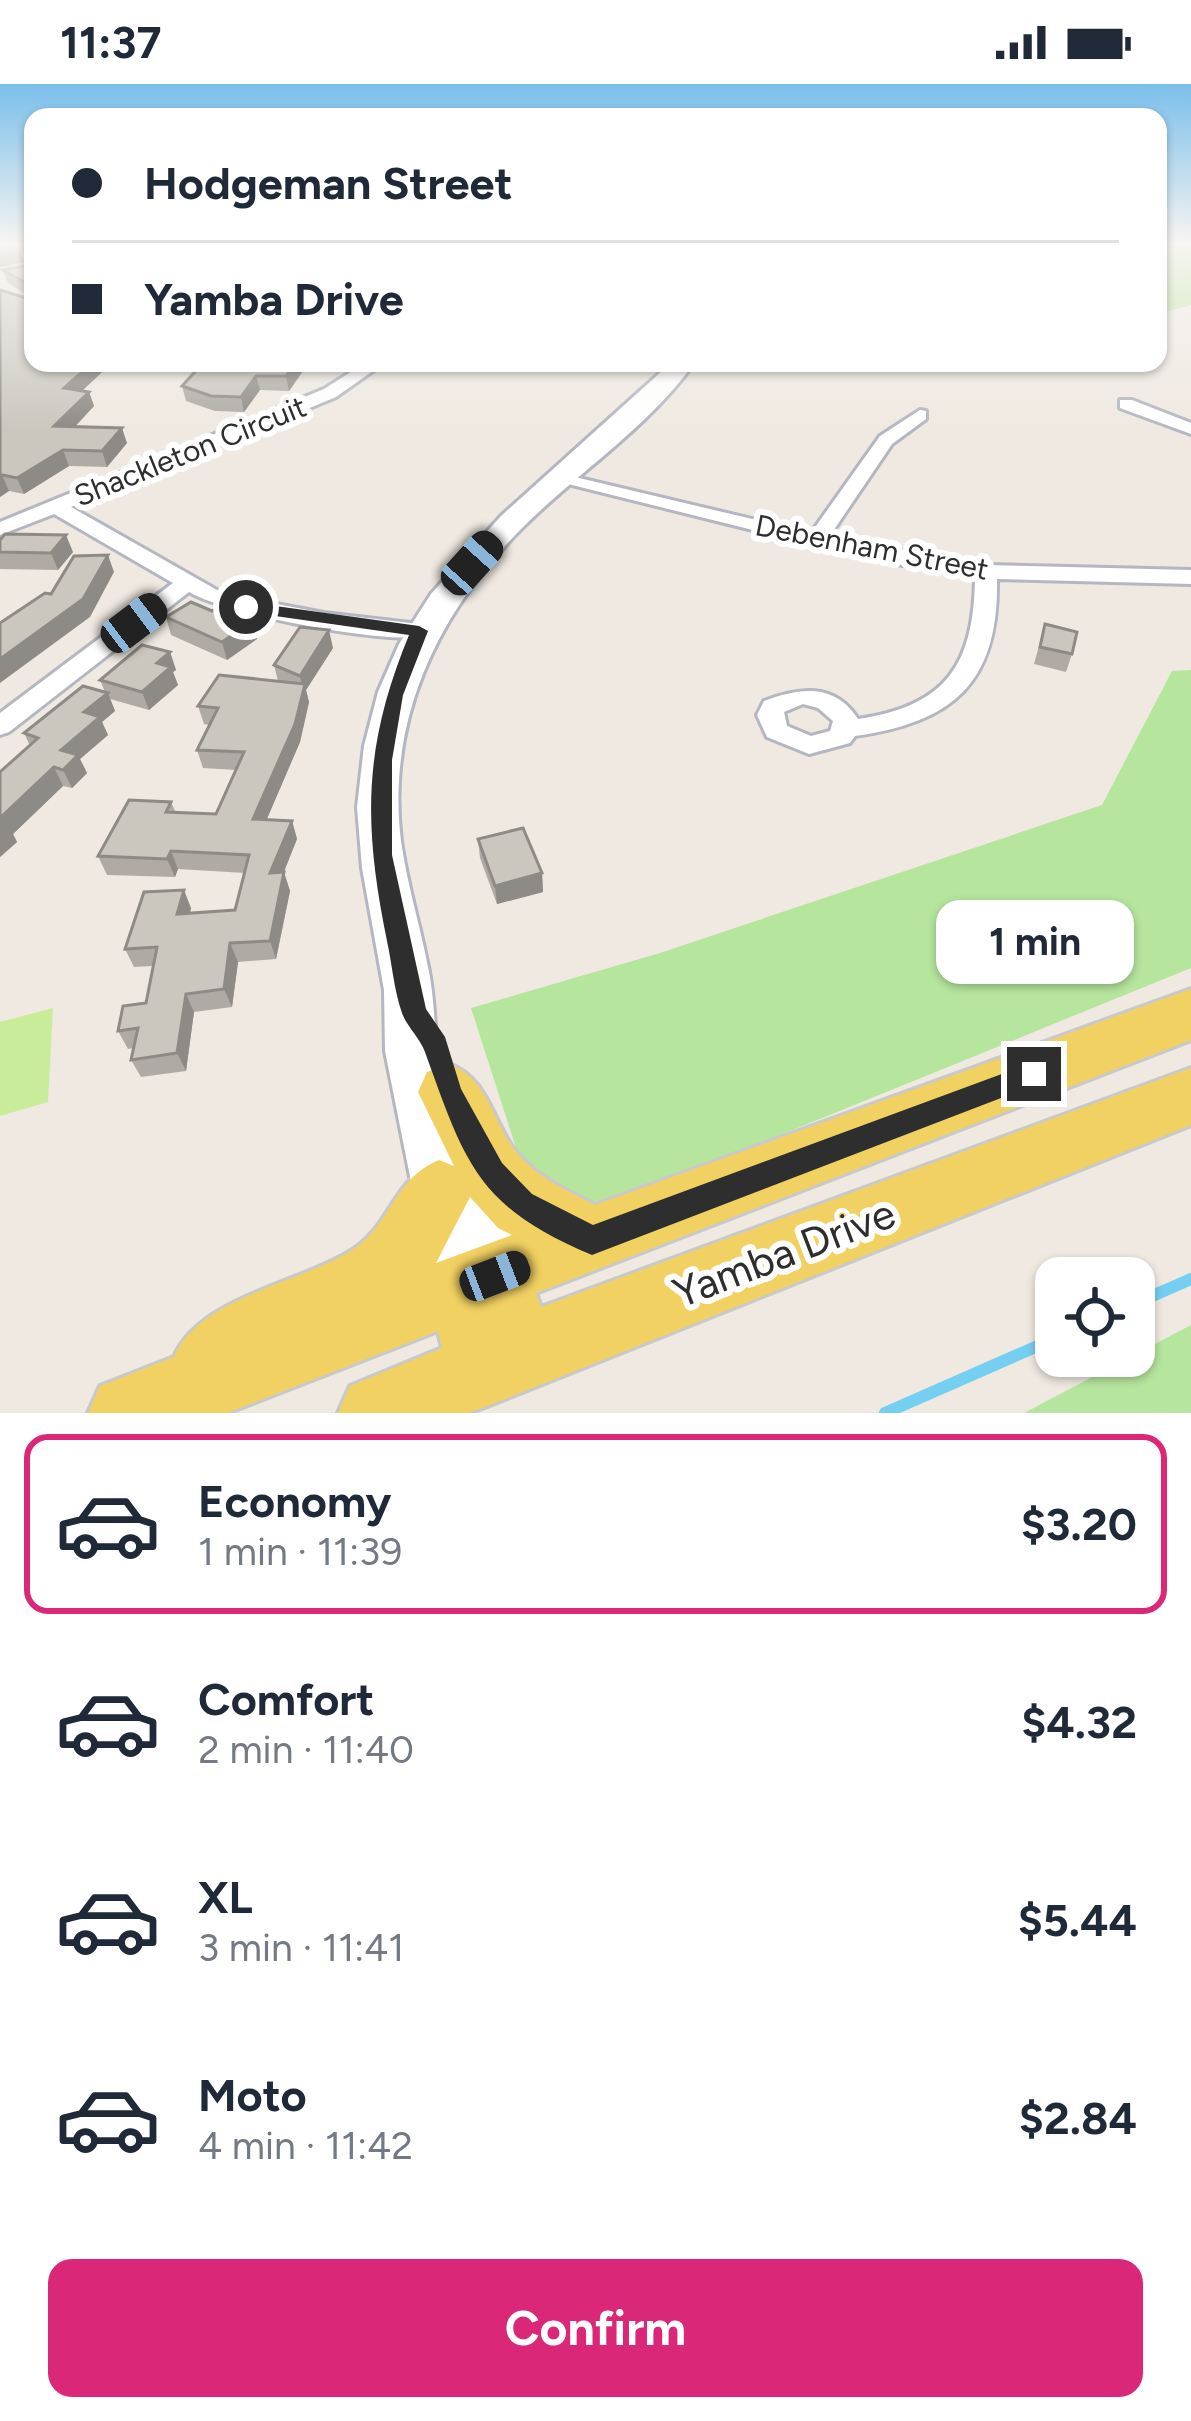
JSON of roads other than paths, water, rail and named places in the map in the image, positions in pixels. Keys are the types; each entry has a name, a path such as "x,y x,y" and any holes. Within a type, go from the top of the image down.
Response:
{"main road":[{"path":"479,1281 439,1193 411,1051 414,1012 381,855 378,806 394,695 419,631 496,536 672,372"},
{"path":"414,1012 436,1045 449,1092 479,1281 502,1362"},
{"name":"Yamba Drive","path":"152,1404 1191,1014"},
{"path":"449,1092 492,1173 522,1204 592,1240"},
{"name":"Yamba Drive","path":"377,1413 1191,1096"},
{"path":"152,1404 253,1332 377,1276 409,1243 427,1206 439,1193"}],"street":[{"name":"Shackleton Circuit","path":"0,530 330,393 362,372"},
{"path":"1126,404 1191,429"},
{"path":"817,540 886,440 920,416"},
{"name":"Debenham Street","path":"558,479 817,540 986,572 1191,577"},
{"path":"56,506 186,584 246,607 419,631"},
{"path":"845,729 897,725 931,707 962,681 981,648 988,617 986,572"},
{"path":"0,726 186,584"}],"waterway":[{"path":"1155,1295 1191,1279"},
{"path":"885,1413 1035,1347"}]}
